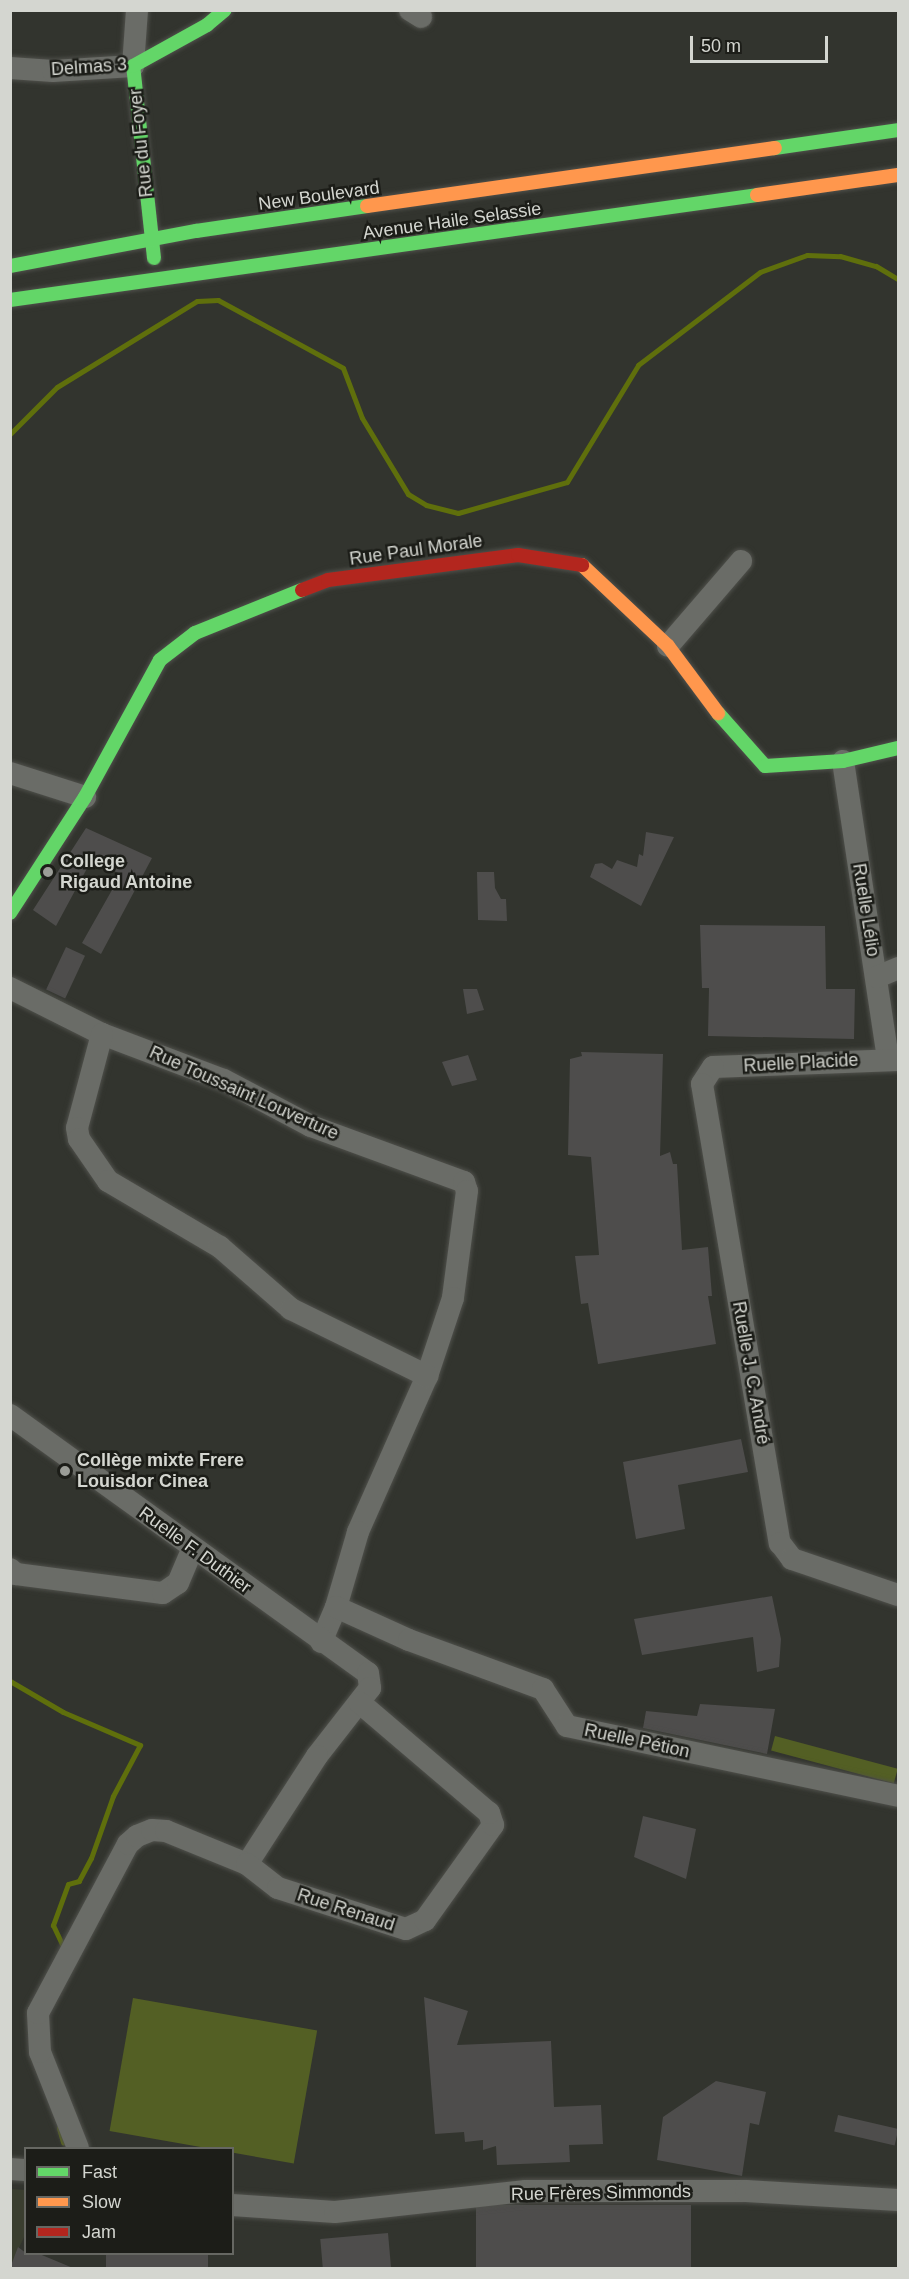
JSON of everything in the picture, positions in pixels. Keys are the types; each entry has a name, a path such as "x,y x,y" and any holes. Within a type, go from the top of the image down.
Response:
{"street":[{"name":"Rue du Foyer","path":"137,10 133,66 157,282"},
{"name":"Delmas 3","path":"10,68 53,71 133,66 207,25 225,10"},
{"name":"Avenue Haile Selassie","path":"492,191 898,130"},
{"name":"Avenue Haile Selassie","path":"10,300 157,282 898,175"},
{"name":"New Boulevard","path":"151,239 492,191"},
{"path":"10,266 151,239"},
{"name":"Rue Paul Morale","path":"10,913 85,797 160,660 195,633 327,580 518,555 582,565 668,646 731,730 765,766 843,762 898,748"},
{"path":"668,646 741,561"},
{"name":"Ruelle Lélio","path":"843,762 877,977 893,1060"},
{"path":"10,773 85,797"},
{"path":"877,977 898,968"},
{"name":"Rue Toussaint Louverture","path":"10,988 102,1034 224,1080 311,1126 464,1182 467,1191 453,1299 427,1376 358,1532 336,1607 321,1642"},
{"path":"102,1034 76,1128 108,1181 220,1247 291,1309 427,1376"},
{"name":"Ruelle Placide","path":"706,1073 713,1067 893,1060"},
{"name":"Ruelle J. C. André","path":"706,1073 702,1084 780,1543 792,1559 898,1594"},
{"name":"Ruelle F. Duthier","path":"10,1415 321,1642 368,1673 370,1688 360,1703"},
{"path":"10,1569 16,1574 163,1593 178,1583 193,1548"},
{"name":"Ruelle Pétion","path":"336,1607 409,1640 543,1689 567,1726 898,1796"},
{"path":"247,1864 317,1755 360,1703"},
{"name":"Rue Renaud","path":"78,2147 40,2052 38,2013 128,1844 152,1830 166,1832 247,1864 278,1888 406,1929 425,1920 493,1825 489,1813 360,1703"},
{"name":"Rue Frères Simmonds","path":"234,2205 335,2212 538,2191 746,2191 898,2200"}],"shaded area":[{"path":"11,2189 24,2190 24,2237 11,2265"}],"green space":[{"path":"775,1736 898,1769 894,1783 771,1750"},
{"path":"133,1998 317,2030 294,2163 234,2153 234,2147 201,2147 110,2131"}],"building":[{"path":"86,828 152,858 101,954 82,943 121,874 91,861 56,926 33,910"},
{"path":"646,832 674,837 641,906 590,877 595,864 602,863 612,869 617,860 637,867 639,854 643,856"},
{"path":"477,872 494,872 495,888 501,899 506,899 507,921 478,920"},
{"path":"700,925 825,926 826,989 855,989 854,1039 708,1036 709,988 702,988"},
{"path":"66,947 85,956 65,998 46,990"},
{"path":"463,989 477,989 484,1010 467,1014"},
{"path":"581,1052 663,1054 660,1156 670,1152 673,1164 677,1164 682,1250 708,1247 712,1296 708,1296 716,1344 598,1364 588,1303 581,1304 575,1256 599,1255 591,1157 568,1155 570,1059 582,1056"},
{"path":"468,1055 477,1080 452,1086 442,1062"},
{"path":"741,1439 748,1472 678,1485 685,1529 636,1539 623,1462"},
{"path":"772,1596 781,1639 779,1667 757,1672 753,1637 642,1655 634,1619"},
{"path":"700,1704 775,1709 767,1754 643,1728 646,1711 697,1716"},
{"path":"643,1816 696,1829 686,1879 634,1857"},
{"path":"424,1997 468,2011 457,2045 551,2041 554,2107 601,2105 603,2144 569,2145 570,2162 497,2165 496,2146 483,2150 483,2140 465,2142 464,2132 435,2134"},
{"path":"716,2081 766,2092 759,2125 750,2123 742,2176 657,2160 663,2117"},
{"path":"838,2115 898,2129 895,2146 834,2132"},
{"path":"476,2205 691,2205 691,2268 476,2268"},
{"path":"388,2233 391,2268 323,2268 320,2239"},
{"path":"18,2247 24,2252 24,2255 42,2255 73,2268 10,2268"},
{"path":"106,2255 208,2255 208,2268 106,2268"}],"waterway":[{"path":"10,434 57,387 197,301 218,300 343,368 362,418 408,494 426,505 458,513 567,482 638,365 760,272 807,255 840,256 876,266 898,279"},
{"path":"10,1681 63,1712 140,1745 113,1796 91,1858 79,1881 68,1884 53,1925 64,1949"},
{"path":"59,2128 63,2142"}],"traffic: fast":[{"path":"154,258 133,66 207,25 225,10"},
{"path":"775,148 898,130"},
{"path":"10,300 757,195"},
{"path":"10,266 196,231 367,206"},
{"path":"10,913 85,797 160,660 195,633 302,590"},
{"path":"718,713 765,766 843,761 898,748"}],"traffic: slow":[{"path":"367,206 775,148"},
{"path":"757,195 898,175"},
{"path":"582,565 668,646 718,713"}],"traffic: jam":[{"path":"302,590 328,580 518,555 582,565"}],"place":[{"name":"College Rigaud Antoine","path":"48,872"},
{"name":"Collège mixte Frere Louisdor Cinea","path":"65,1471"}]}
